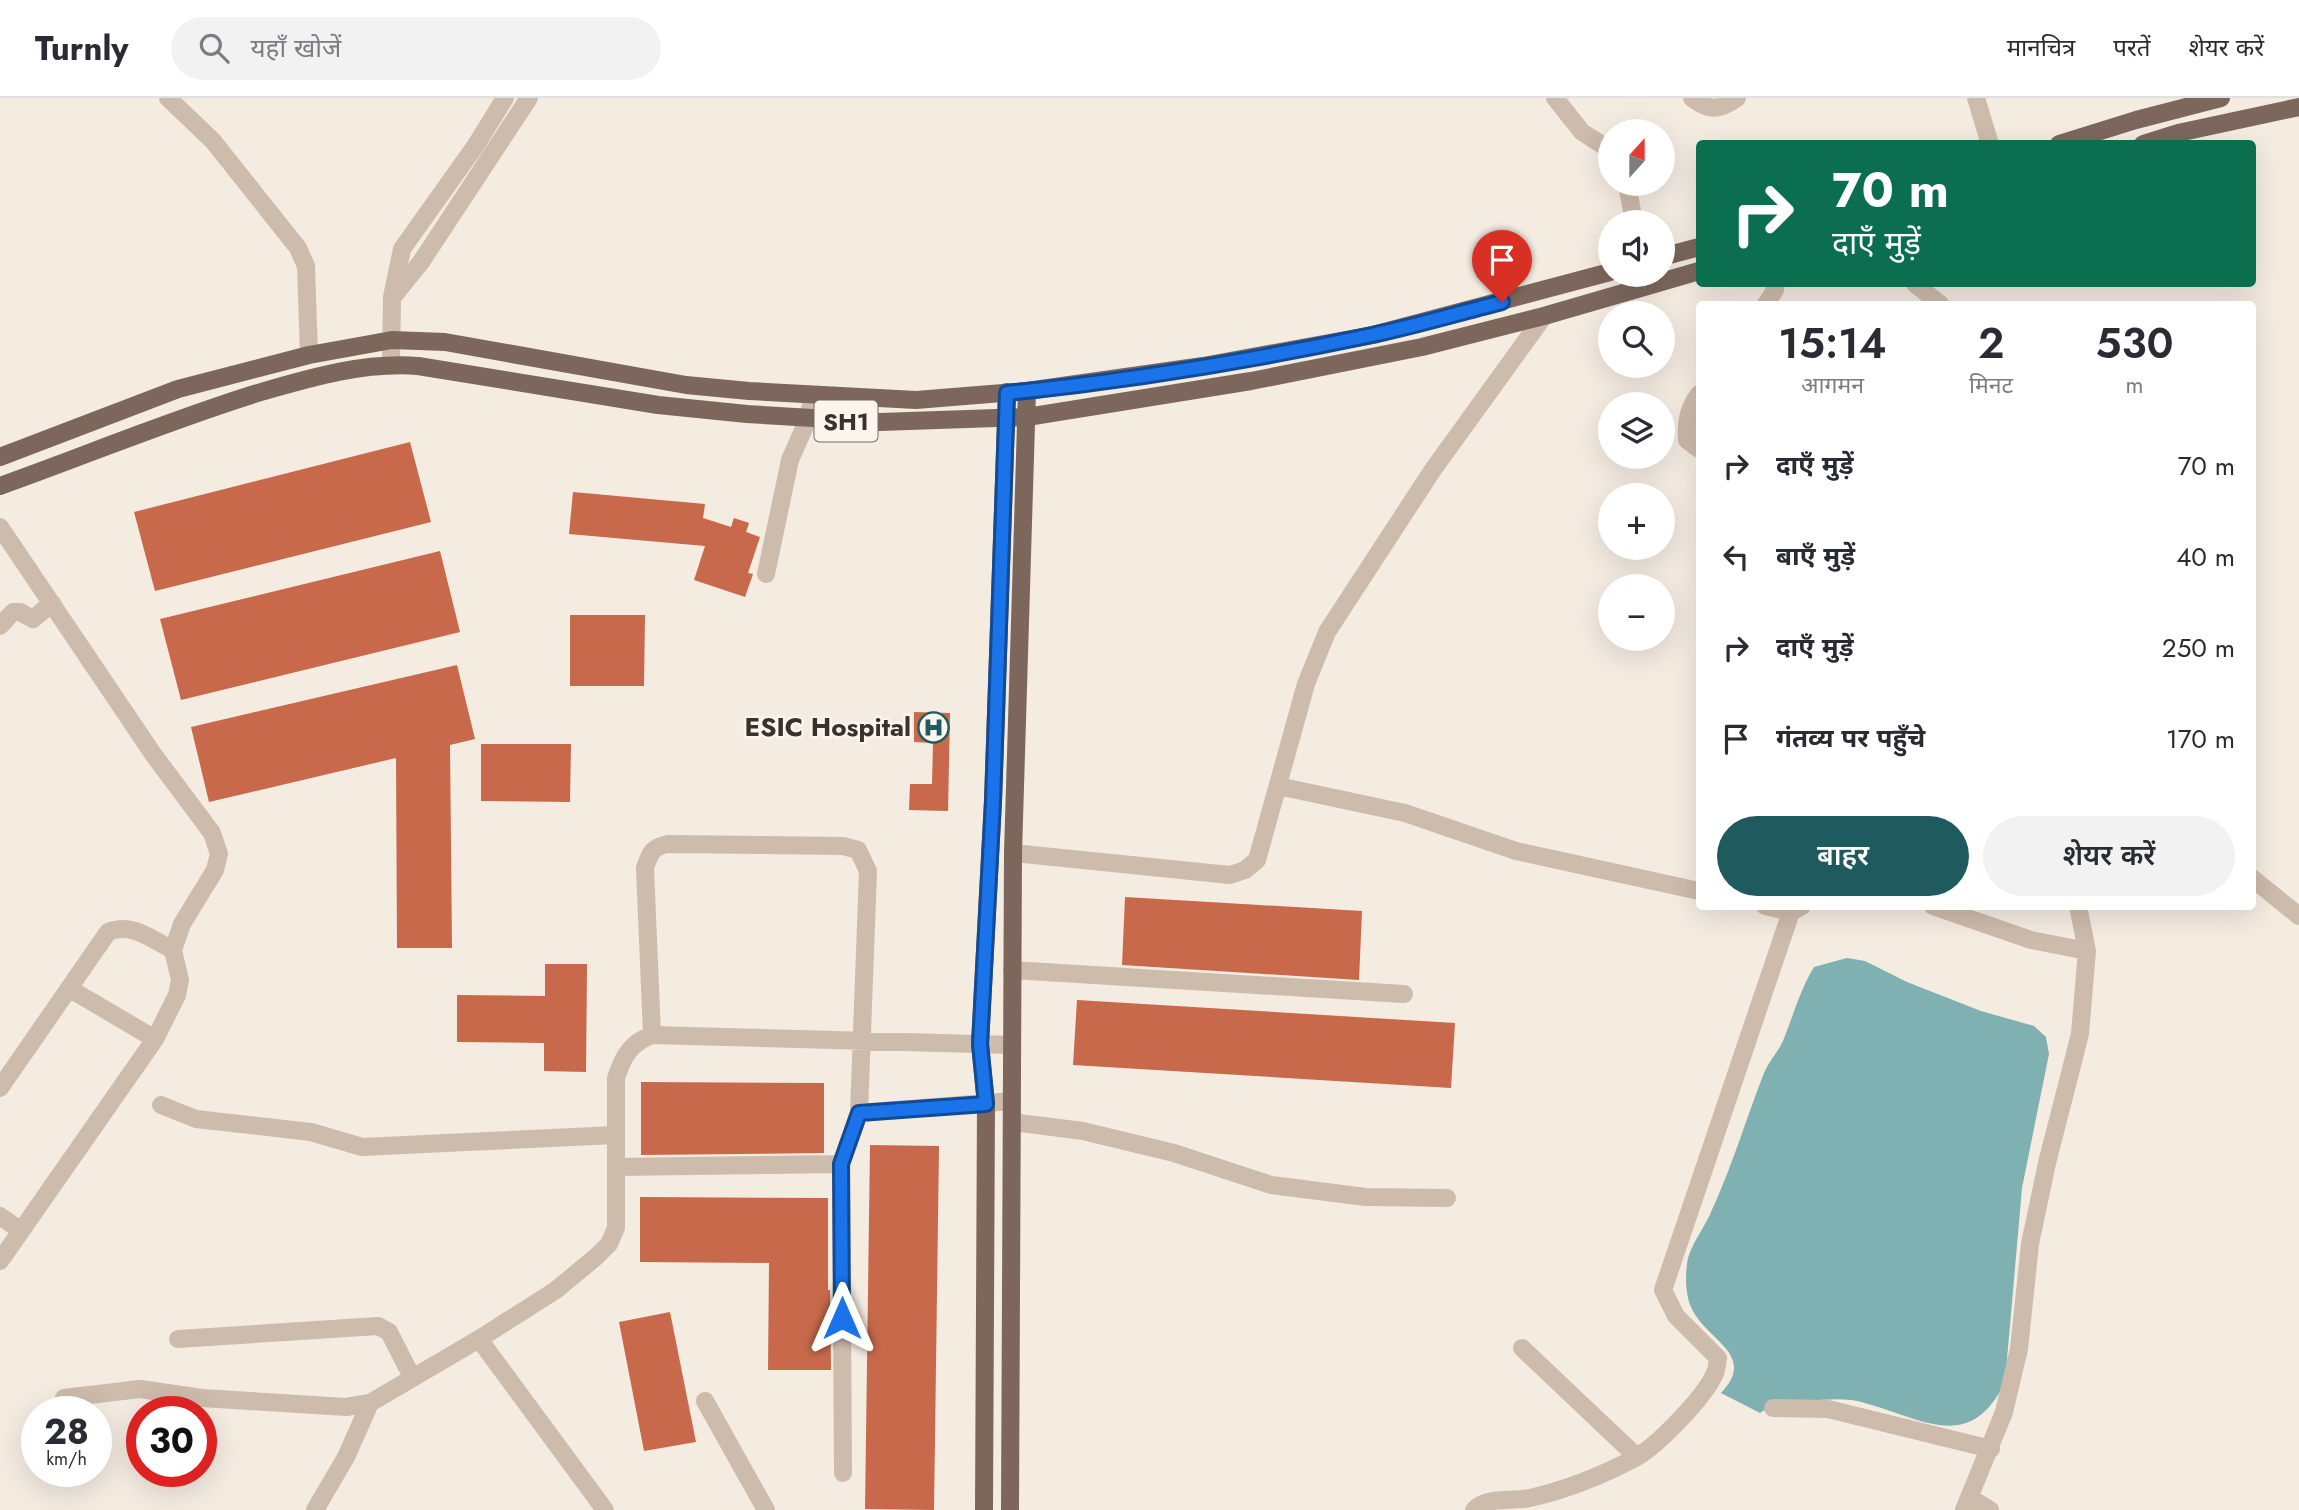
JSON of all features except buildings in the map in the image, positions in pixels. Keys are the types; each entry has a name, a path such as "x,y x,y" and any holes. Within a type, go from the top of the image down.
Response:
{"main road":[{"path":"2073,140 2221,98"},
{"path":"2156,140 2299,107"},
{"path":"1675,253 1696,248"},
{"name":"SH1","path":"0,486 221,405 295,382 354,368 391,364 468,373 657,405 807,419 880,422 1027,417 1278,376 1422,347 1544,316 1696,272"},
{"name":"SH1","path":"0,457 177,389 309,355 392,340 445,342 686,385 915,400 1027,391 1203,366 1373,335 1598,275"},
{"path":"1010,1510 1013,853 1027,391"},
{"path":"984,1510 986,1104 980,1044 993,801 1007,393"}],"street":[{"path":"168,98 213,141 298,248 306,266 309,355"},
{"path":"391,364 392,298 402,249 476,145 505,98"},
{"path":"392,298 421,262 530,98"},
{"path":"1555,98 1582,132 1598,143"},
{"path":"1692,98 1705,108 1713,109 1737,98"},
{"path":"1976,98 1989,140"},
{"path":"1919,287 1936,301"},
{"path":"1013,853 1230,875 1245,870 1258,860 1306,684 1327,632 1432,471 1544,316"},
{"path":"766,575 790,460 807,419 813,395"},
{"path":"1696,398 1690,406 1686,423 1687,440 1696,447"},
{"path":"0,527 153,754 212,833 219,853 215,870 183,924 173,950 180,980 177,995 155,1039 0,1261"},
{"path":"0,626 13,612 20,612 33,619 52,603"},
{"path":"1278,786 1405,813 1516,851 1696,890"},
{"path":"652,1035 645,868 650,851 656,846 668,844 843,846 858,850 868,872 859,1113 841,1164 843,1473"},
{"path":"2256,880 2299,916"},
{"path":"1474,1510 1487,1502 1527,1499 1557,1491 1637,1457 1662,1437 1700,1396 1716,1372 1718,1358 1676,1316 1663,1290 1796,910"},
{"path":"1945,910 2031,940 2087,951"},
{"path":"1990,1510 1967,1504 2004,1412 2020,1349 2030,1244 2047,1163 2080,1034 2087,951 2079,910"},
{"path":"0,1088 108,932 129,928 173,950"},
{"path":"1012,970 1404,995"},
{"path":"71,989 155,1039"},
{"path":"81,1396 140,1389 202,1398 346,1408 370,1403 479,1339 556,1290 609,1244 616,1228 617,1078 623,1058 637,1041 652,1035 1012,1045"},
{"path":"859,1113 1012,1101"},
{"path":"161,1105 196,1119 311,1132 362,1147 616,1135"},
{"path":"1012,1122 1083,1131 1161,1150 1271,1185 1366,1197 1447,1198"},
{"path":"616,1167 841,1164"},
{"path":"0,1216 20,1230"},
{"path":"178,1339 378,1326 389,1332 412,1377"},
{"path":"479,1339 605,1510"},
{"path":"1522,1348 1637,1457"},
{"path":"705,1401 766,1510"},
{"path":"315,1510 346,1457 370,1403"},
{"path":"1773,1408 1828,1409 1991,1449"}],"water":[{"path":"1847,958 1865,961 1907,982 1981,1011 2034,1026 2046,1037 2049,1054 2022,1188 2005,1382 1991,1404 1977,1418 1961,1425 1944,1426 1843,1399 1782,1402 1760,1413 1721,1393 1731,1380 1734,1368 1732,1358 1698,1319 1688,1298 1686,1276 1690,1252 1719,1195 1768,1064 1783,1041 1814,967"}],"place":[{"name":"ESIC Hospital","path":"934,727"}],"route":[{"path":"842,1318 841,1164 859,1113 986,1104 980,1044 993,801 1007,393 1203,366 1373,335 1502,302"}]}
